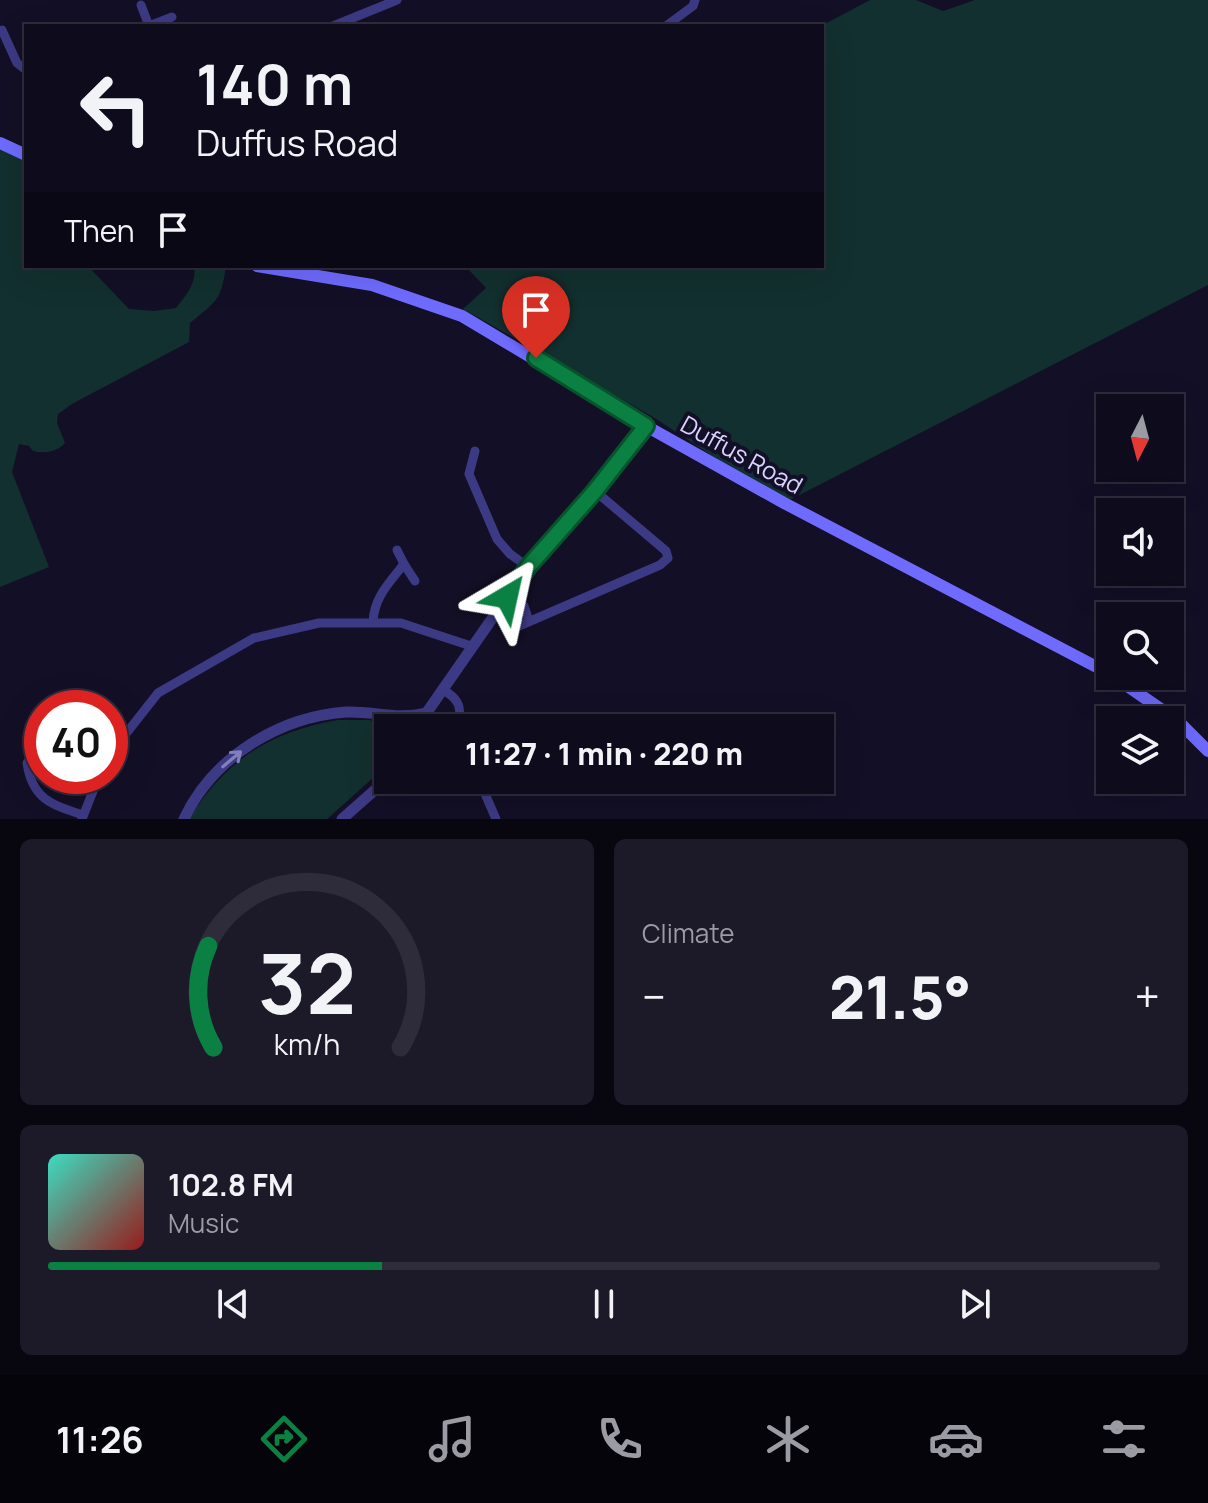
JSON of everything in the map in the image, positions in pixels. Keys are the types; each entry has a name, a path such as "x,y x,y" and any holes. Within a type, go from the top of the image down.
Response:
{"main road":[{"path":"0,143 24,153"},
{"name":"Duffus Road","path":"269,268 372,285 462,316 646,426 784,503 1096,667"},
{"name":"Duffus Road","path":"1134,690 1168,713 1208,751"}],"street":[{"path":"338,24 397,0"},
{"path":"669,24 693,6 695,0"},
{"path":"141,5 148,24"},
{"path":"154,24 172,17"},
{"path":"0,31 17,63 24,68"},
{"path":"419,714 426,713 528,567 595,491 646,426"},
{"path":"475,451 469,474 497,539 510,554 528,567"},
{"path":"512,629 660,565 668,558 666,551 595,491"},
{"path":"397,550 415,581"},
{"path":"373,622 379,595 404,564"},
{"path":"524,606 529,621"},
{"path":"128,730 158,693 254,638 319,623 401,623 471,646"},
{"path":"442,689 457,698 461,705 460,714"},
{"path":"184,819 209,779 262,737 307,718 349,712 374,715"},
{"path":"342,819 374,791"},
{"path":"40,794 47,803 82,817 92,794"},
{"path":"485,794 494,818"}],"green space":[{"path":"870,0 916,0 943,11 975,0 1208,0 1208,285 784,503 653,417 463,309 486,288 467,268 824,268 824,24"},
{"path":"0,143 24,154 24,268 90,268 129,309 154,311 176,308 192,283 194,268 226,268 216,300 190,323 189,342 58,414 57,423 65,443 58,448 50,452 37,452 19,444 12,472 49,567 0,587"},
{"path":"338,720 374,721 374,777 327,819 189,819 218,780 234,765 270,741 313,725"}],"route":[{"path":"507,597 528,567 595,491 646,426 536,358"}]}
